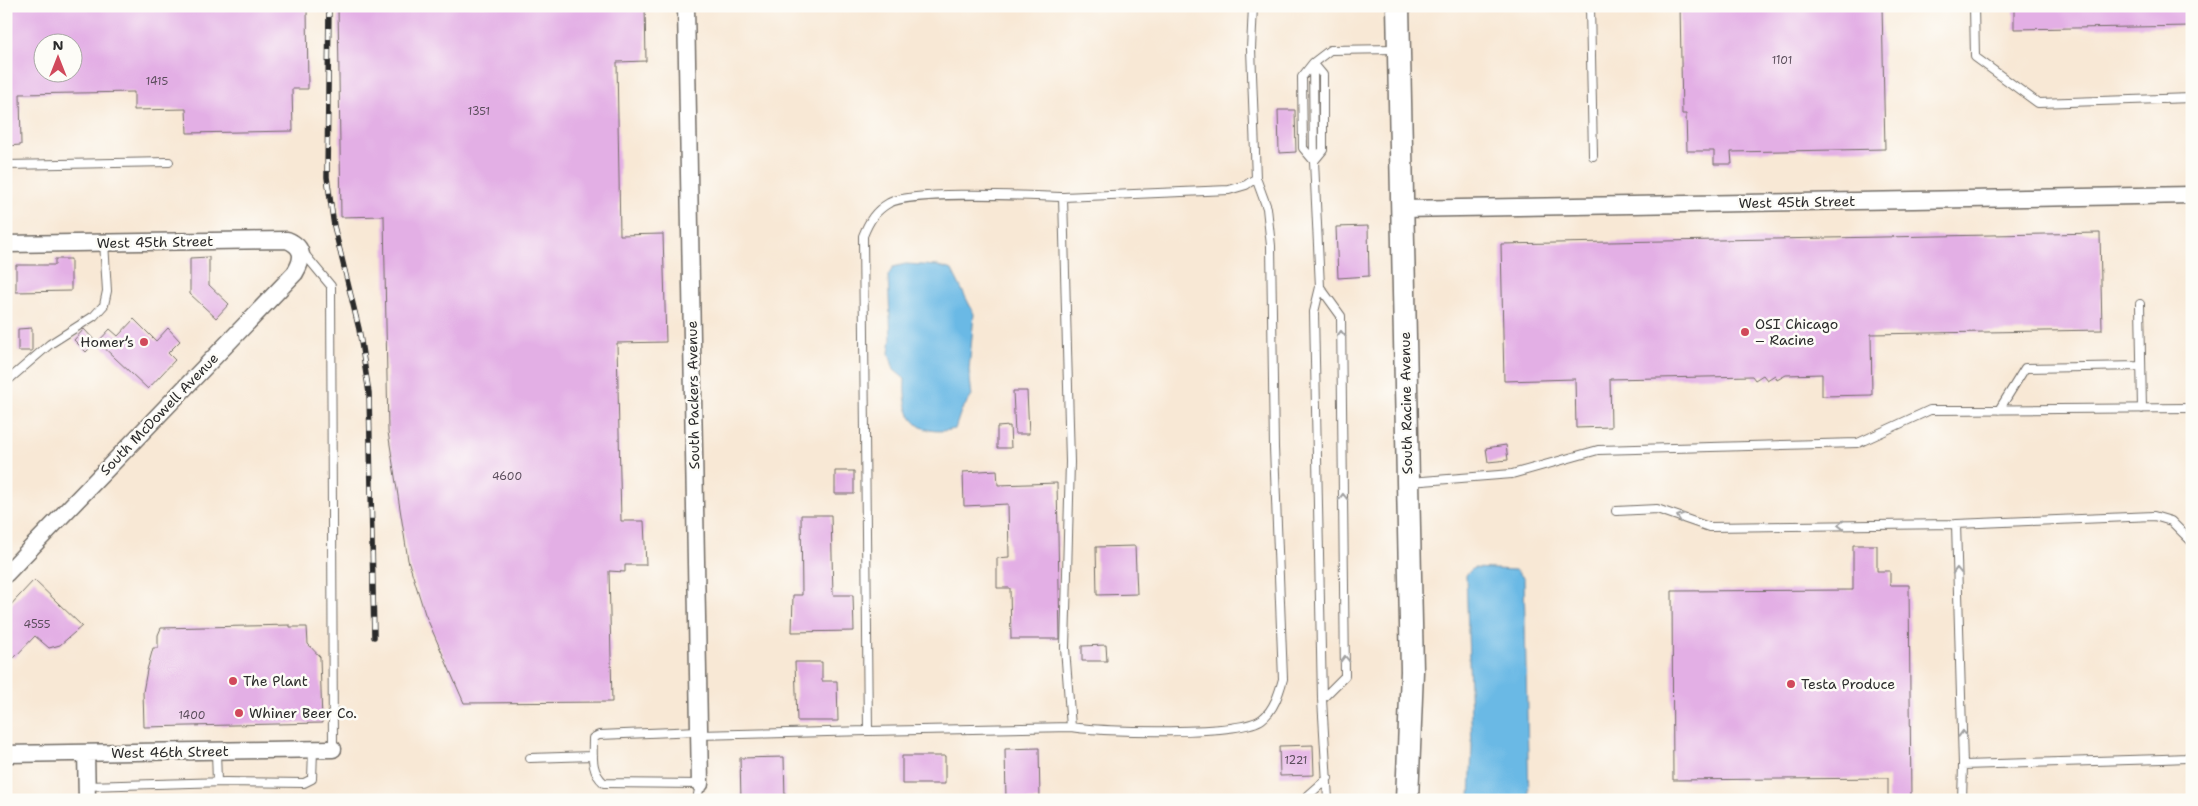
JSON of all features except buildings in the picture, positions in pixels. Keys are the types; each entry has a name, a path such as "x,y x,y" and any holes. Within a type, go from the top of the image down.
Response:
{"street":[{"name":"South Packers Avenue","path":"686,6 699,792"},
{"name":"South Racine Avenue","path":"1398,6 1412,671 1407,800"},
{"name":"West 45th Street","path":"1402,209 2192,195"},
{"name":"West 45th Street","path":"6,244 282,240 295,243 301,250"},
{"name":"South McDowell Avenue","path":"6,574 295,272 302,257 301,250"},
{"name":"West 46th Street","path":"6,754 333,749"},
{"path":"86,753 87,793"}],"lane":[{"path":"699,792 609,785 596,777 593,738 599,735 699,733 1070,728 1093,731 1211,729 1246,726 1262,720 1279,696 1282,679 1274,448 1271,246 1267,208 1256,178 1251,49 1253,6"},
{"path":"1590,6 1593,156"},
{"path":"1974,6 1975,57 2038,103 2192,98"},
{"path":"1328,800 1322,699 1314,312 1320,286 1314,161 1303,148 1302,77 1313,63 1330,50 1399,49"},
{"path":"1313,63 1323,75 1323,150 1314,161"},
{"path":"6,165 169,162"},
{"path":"868,731 863,236 869,220 890,203 903,199 944,196 1063,197 1229,190 1246,185 1256,178"},
{"path":"1063,197 1070,462 1065,648 1070,728"},
{"path":"6,382 50,344 94,316 104,305 107,291 104,242"},
{"path":"301,250 331,286 333,749"},
{"path":"1320,286 1341,316 1345,676 1322,699"},
{"path":"2140,304 2142,409"},
{"path":"1999,410 2025,368 2141,366"},
{"path":"1408,482 1512,474 1598,450 1858,443 1930,410 2192,408"},
{"path":"1616,511 1657,508 1710,527 1956,524 2154,516 2171,521 2192,542"},
{"path":"1956,524 1964,765 1962,800"},
{"path":"87,793 217,782 304,783 312,779 313,750"},
{"path":"216,751 217,782"},
{"path":"1964,765 2186,758 2192,753"},
{"path":"530,758 593,756"},
{"path":"1304,800 1328,778"}],"water":[{"path":"906,264 938,266 952,270 974,314 969,370 972,396 961,411 955,429 930,430 921,427 914,421 906,403 905,379 894,370 889,353 891,339 888,276 893,267"},
{"path":"1473,568 1515,570 1524,578 1529,800 1470,800 1472,747 1466,575"}],"railway":[{"path":"329,6 327,177 334,226 359,329 369,393 374,637"}],"place":[{"name":"OSI Chicago – Racine","path":"1745,332"},
{"name":"Homer’s","path":"144,342"},
{"name":"The Plant","path":"233,681"},
{"name":"Testa Produce","path":"1791,684"},
{"name":"Whiner Beer Co.","path":"239,713"}]}
